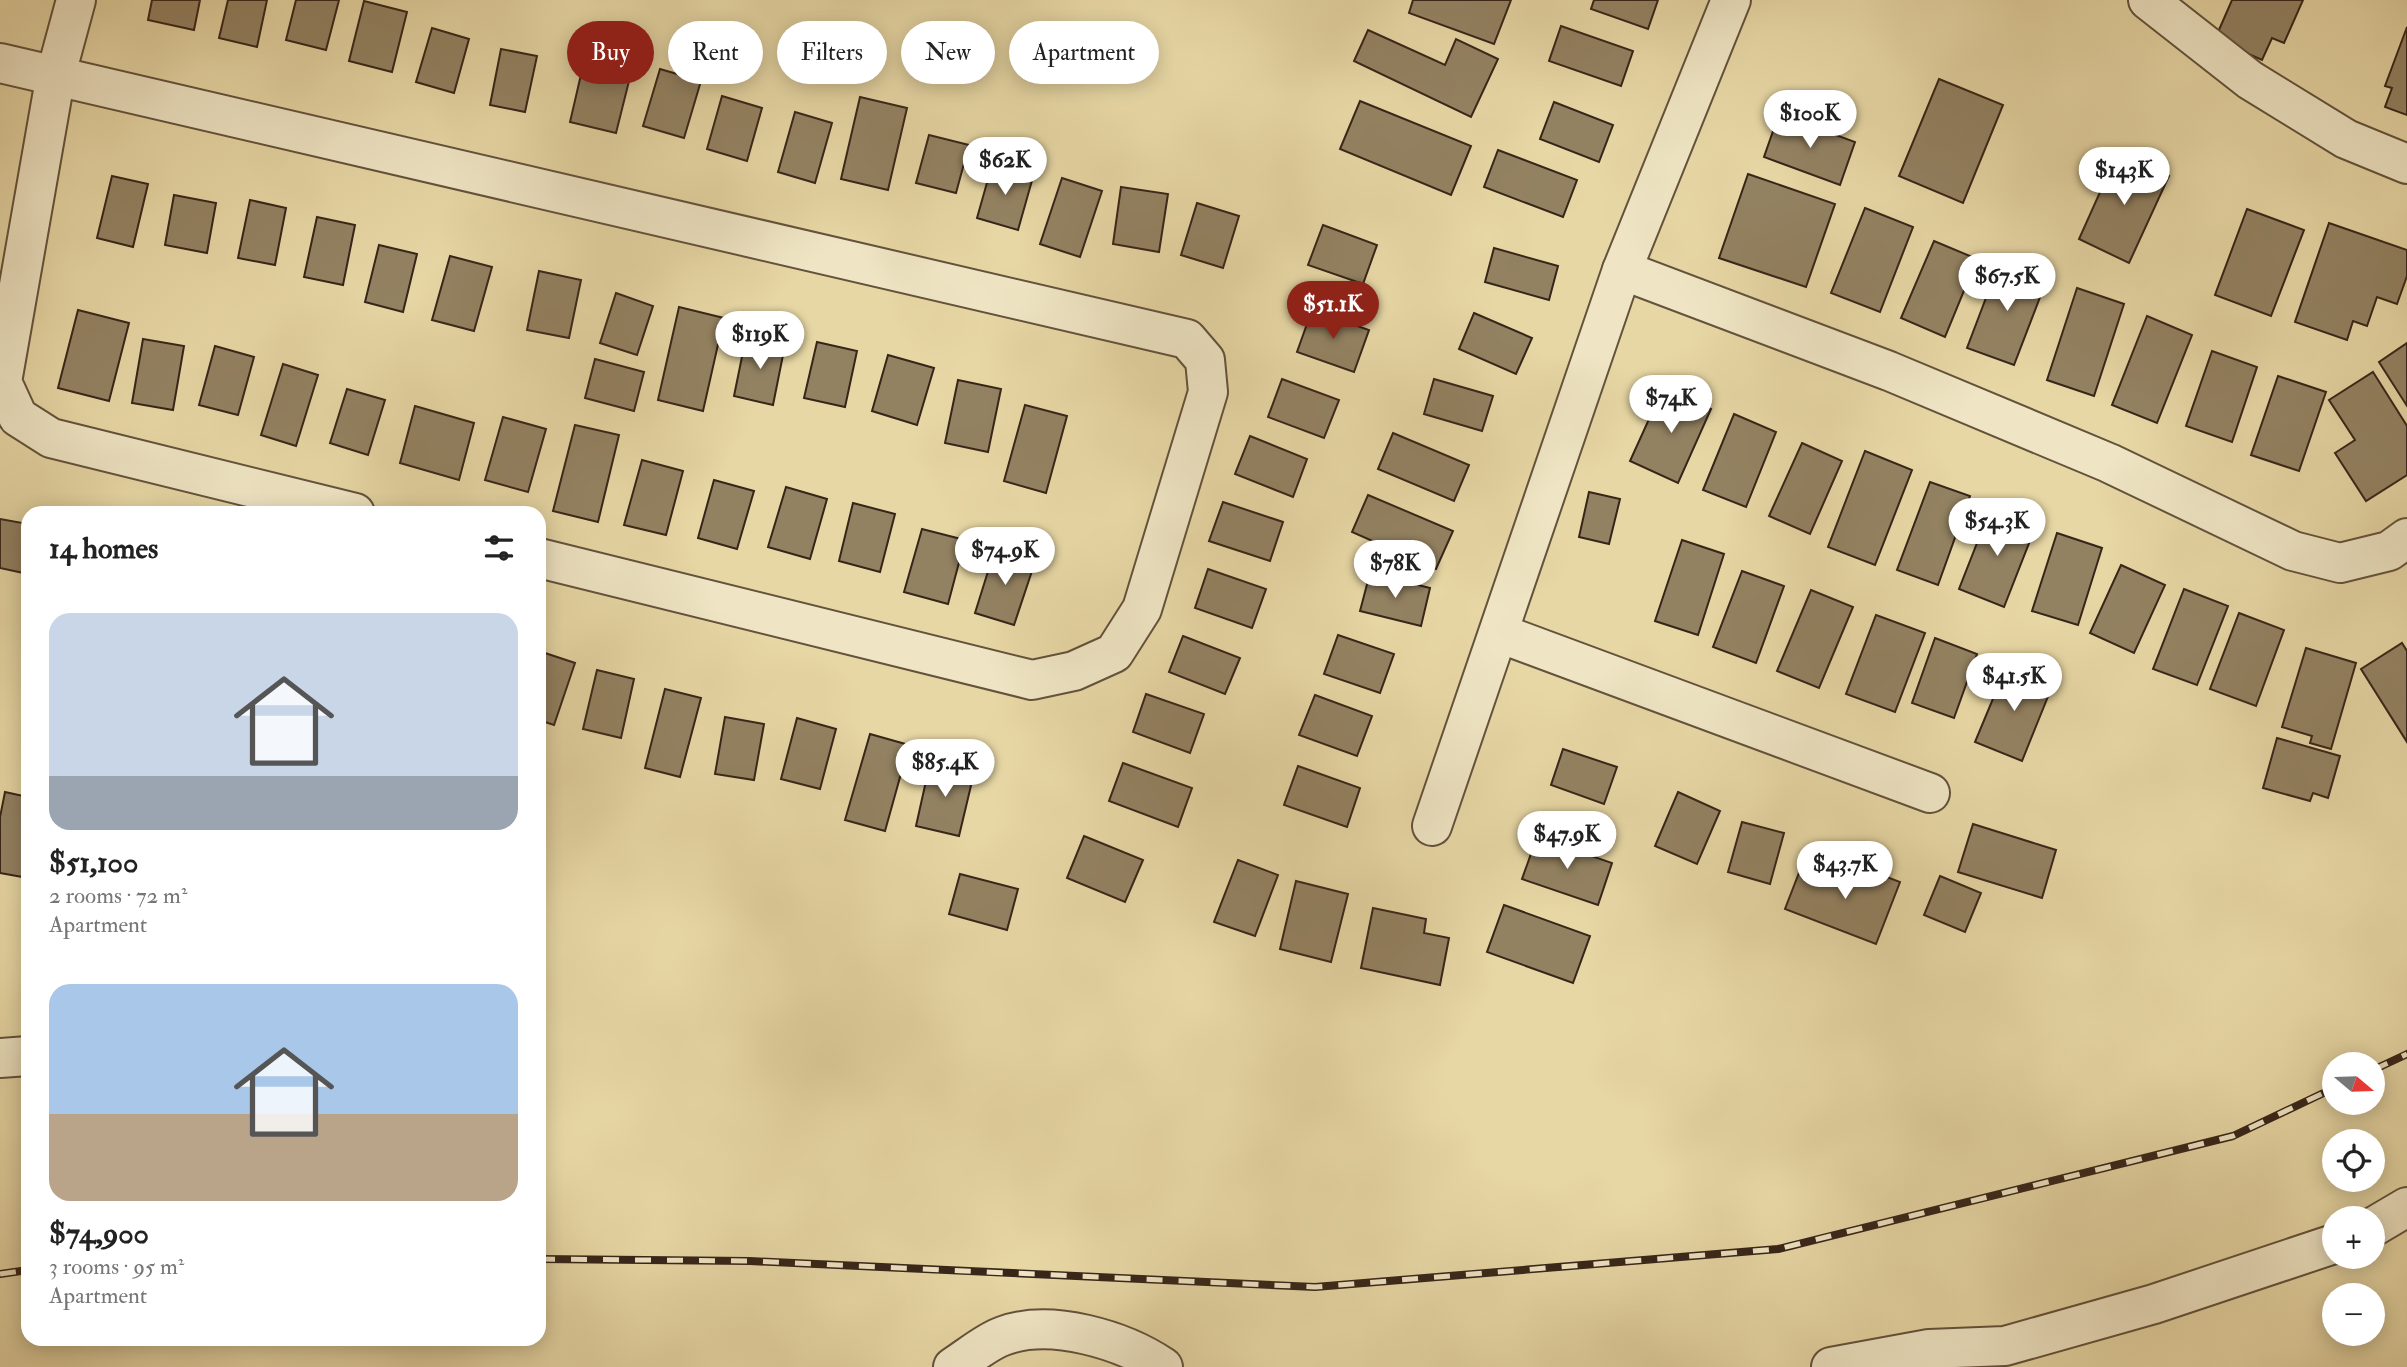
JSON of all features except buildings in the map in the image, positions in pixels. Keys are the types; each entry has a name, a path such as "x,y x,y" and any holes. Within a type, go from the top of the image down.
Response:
{"street":[{"path":"76,0 56,74 2,382 18,417 51,438 327,506"},
{"path":"1432,826 1622,270 1731,0"},
{"path":"2148,0 2250,80 2346,139 2407,164"},
{"path":"0,63 1187,339 1205,360 1208,392 1142,609 1114,653 1074,671 1032,680 546,560"},
{"path":"1622,270 1889,371 2109,463 2293,551 2340,563 2389,551 2407,538"},
{"path":"1499,633 1930,793"},
{"path":"0,1058 21,1056"},
{"path":"2385,1220 2407,1207"},
{"path":"1831,1367 1929,1349 2005,1346 2154,1304 2322,1248"},
{"path":"953,1367 1002,1336 1031,1328 1091,1335 1148,1357 1163,1367"}],"railway":[{"path":"2385,1064 2407,1054"},
{"path":"546,1259 750,1261 1315,1287 1778,1249 2233,1136 2322,1094"},
{"path":"0,1274 21,1271"}]}
